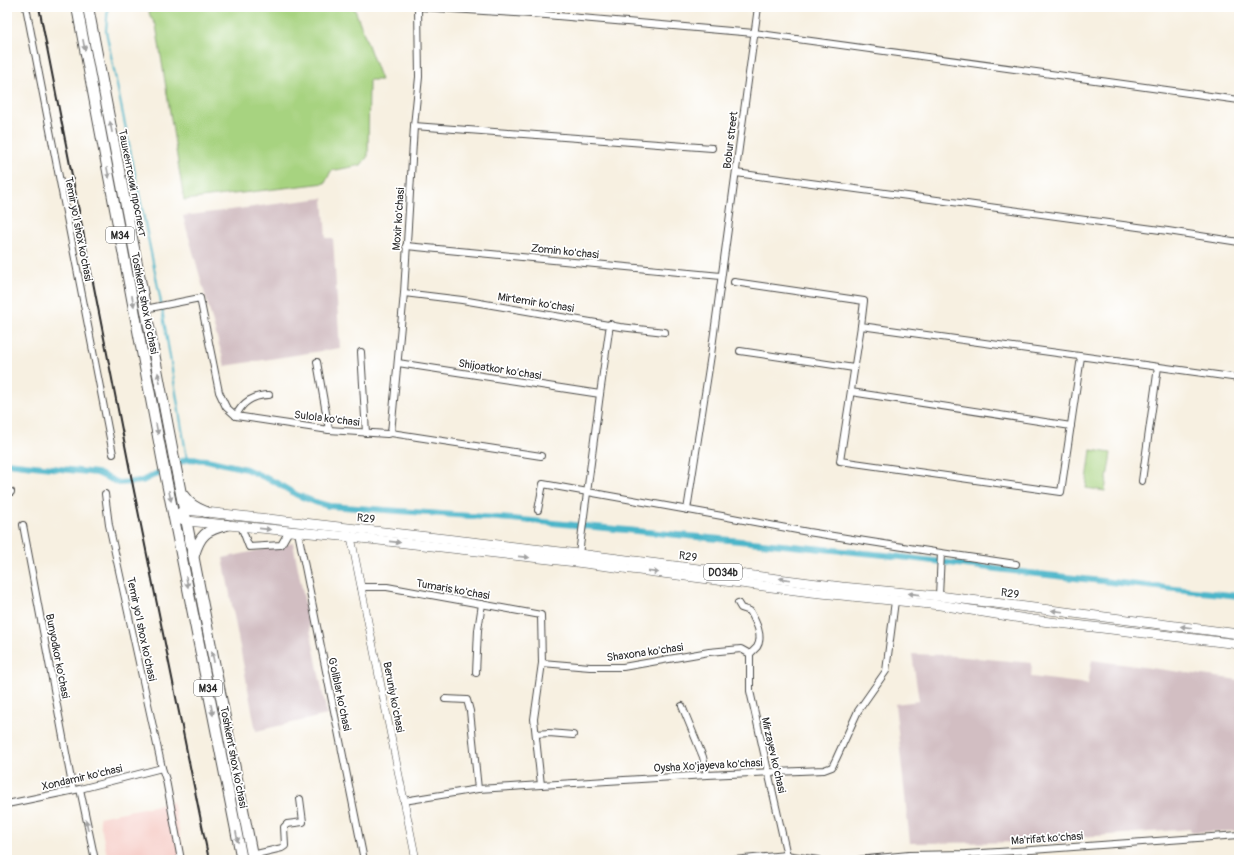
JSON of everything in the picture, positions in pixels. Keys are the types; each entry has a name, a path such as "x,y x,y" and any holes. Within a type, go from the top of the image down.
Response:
{"highway":[{"name":"Toshkent shox ko'chasi","path":"77,7 165,475 242,860"},
{"name":"Ташкентский проспект","path":"88,7 180,490"},
{"name":"M34","path":"180,490 194,557"},
{"path":"180,490 190,504 206,512"},
{"path":"183,560 184,556 188,554 193,555 194,557 198,544 204,534 215,528 227,525"},
{"name":"Toshkent shox ko'chasi","path":"194,557 252,858"}],"main road":[{"path":"174,517 184,510"},
{"name":"D034b","path":"184,510 206,512"},
{"name":"R29","path":"206,512 939,596 1239,634"},
{"name":"D034b","path":"174,517 187,521 227,525"},
{"name":"R29","path":"227,525 576,562 804,591 940,605 1033,624 1200,639 1239,644"},
{"path":"1200,639 1201,629"}],"street":[{"name":"Temir yo'l shox ko'chasi","path":"26,7 113,454"},
{"path":"419,7 546,15 754,33 1239,100"},
{"name":"Moxir ko'chasi","path":"391,433 404,293 414,126 419,76 419,7"},
{"name":"Bobur street","path":"687,510 736,173 758,7"},
{"path":"414,126 712,148"},
{"path":"736,173 1239,242"},
{"name":"Zomin ko'chasi","path":"406,246 721,276"},
{"path":"734,282 864,300 840,462 1061,492 1082,357"},
{"name":"Mirtemir ko'chasi","path":"404,293 462,300 610,324 620,327 664,332"},
{"path":"145,309 200,298 219,392 226,407 236,416 239,408 248,400 262,395 269,395"},
{"path":"579,554 586,492 610,324"},
{"path":"861,326 1239,378"},
{"path":"740,351 854,368"},
{"path":"361,352 366,433"},
{"path":"317,362 329,430"},
{"name":"Shijoatkor ko'chasi","path":"398,363 600,394"},
{"path":"1142,481 1158,367"},
{"path":"851,392 1071,426"},
{"name":"Sulola ko'chasi","path":"236,416 329,430 366,433 391,433 541,456"},
{"path":"538,510 543,484 822,535 941,555 1016,564"},
{"name":"Temir yo'l shox ko'chasi","path":"105,494 109,525 162,768 166,780 181,860"},
{"name":"Bunyodkor ko'chasi","path":"23,524 76,790 95,860"},
{"path":"241,526 249,548 281,545 293,532"},
{"name":"G'oliblar ko'chasi","path":"293,532 364,860"},
{"name":"Beruniy ko'chasi","path":"351,538 416,860"},
{"path":"939,596 941,555"},
{"name":"Tumaris ko'chasi","path":"361,587 387,587 541,615 542,663"},
{"name":"Oysha Xo'jayeva ko'chasi","path":"404,801 478,789 707,775 824,770 832,767 858,711 886,671 896,601"},
{"path":"738,603 741,608 750,611 757,622 759,636 757,646 750,654"},
{"path":"476,673 478,630 482,604"},
{"name":"Shaxona ko'chasi","path":"542,663 590,668 623,667 709,652 741,649 750,654"},
{"name":"Mirzayev ko'chasi","path":"750,654 750,691 787,858"},
{"path":"541,785 534,719 542,663"},
{"path":"445,699 467,700 470,710 478,789"},
{"path":"682,706 702,757 707,775"},
{"path":"536,734 549,733 573,735"},
{"name":"Xondamir ko'chasi","path":"7,804 76,790 162,768"},
{"path":"252,858 285,846 284,827 286,824 303,822 300,799"},
{"name":"Ma'rifat ko'chasi","path":"857,860 909,855 966,857 1239,834"},
{"path":"734,860 787,858 818,860"}],"shaded area":[{"path":"323,198 326,238 333,238 340,348 225,366 183,216"},
{"path":"293,543 327,715 256,731 223,558"},
{"path":"912,654 943,655 1032,663 1031,677 1088,684 1092,660 1239,680 1239,831 1190,832 1191,829 1069,838 1068,842 910,843 895,704 919,701"},
{"path":"173,802 185,860 108,860 99,817"}],"green space":[{"path":"148,7 354,7 381,80 369,80 368,156 361,165 331,171 325,183 184,200 156,25 150,16"},
{"path":"1091,450 1111,453 1105,491 1086,488"}],"waterway":[{"path":"108,7 106,31 160,297 187,459"},
{"path":"174,465 187,459 207,460 246,469 275,482 297,495 329,506 512,519 885,555 1029,573 1239,596"},
{"path":"7,463 97,473 119,483 142,481 166,469"}],"railway":[{"path":"39,7 133,486 209,860"}]}
